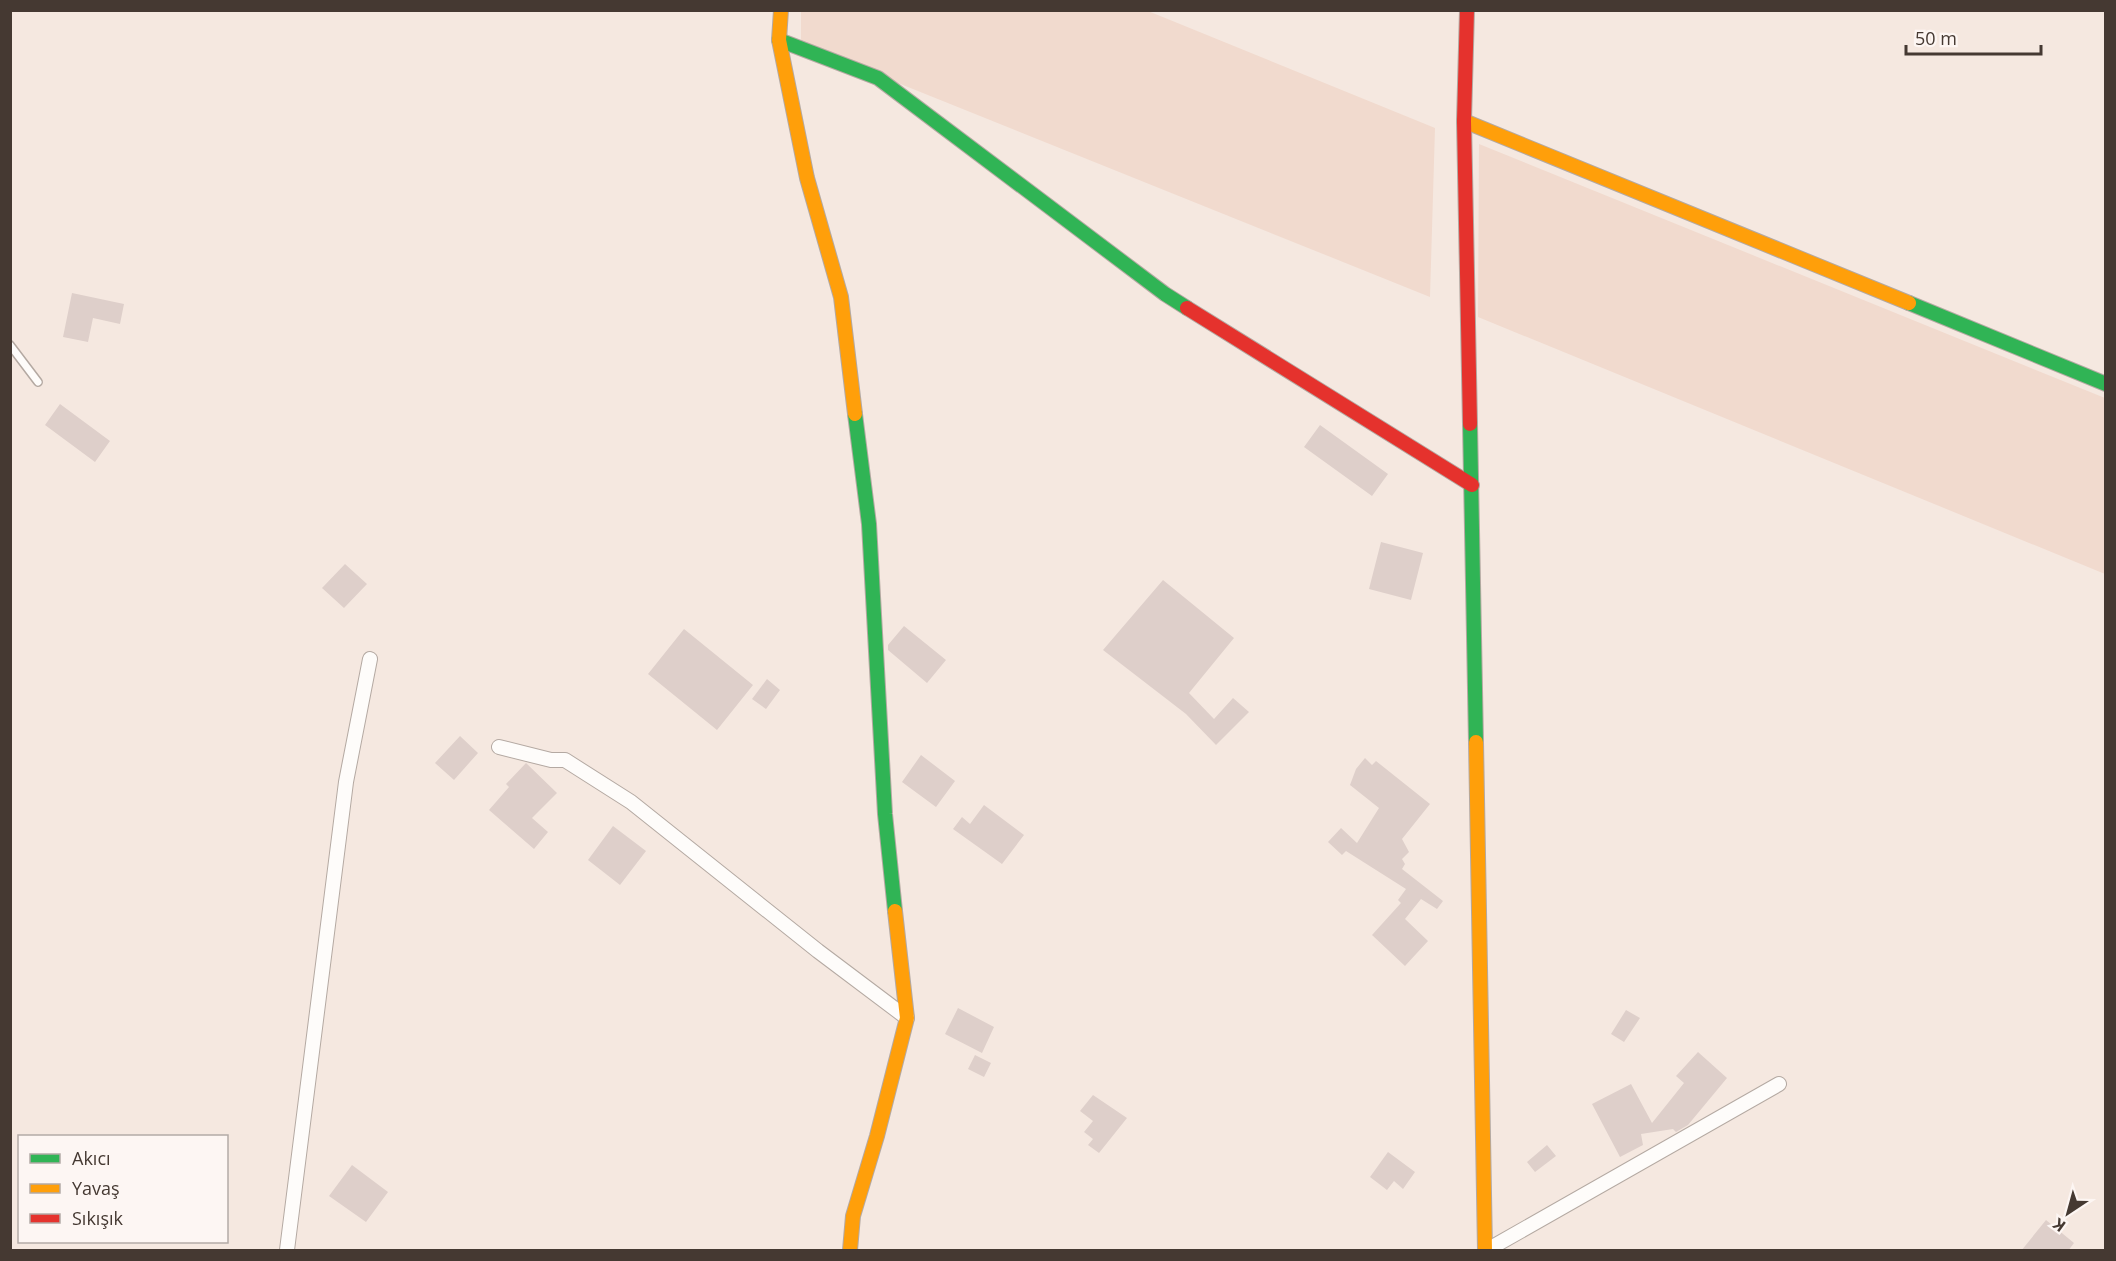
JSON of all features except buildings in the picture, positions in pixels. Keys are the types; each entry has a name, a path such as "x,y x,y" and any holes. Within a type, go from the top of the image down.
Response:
{"street":[{"path":"780,10 779,40 807,178 841,297 869,524 885,814 907,1018 877,1136 853,1216 850,1251"},
{"path":"1467,10 1464,121 1486,1251 1779,1084"},
{"path":"779,40 878,78 1165,294 1472,485"},
{"path":"1464,121 2106,384"},
{"path":"287,1251 346,782 370,659"},
{"path":"499,747 551,760 565,760 631,802 818,951 907,1018"}],"lane":[{"path":"10,345 38,382"}],"shaded area":[{"path":"801,11 1148,11 1435,128 1430,297 801,44"},
{"path":"1479,144 2105,398 2105,574 1478,317"}],"traffic: fast":[{"path":"779,40 878,78 1165,294 1187,308"},
{"path":"1909,303 2106,384"},
{"path":"855,414 869,524 885,814 895,911"},
{"path":"1470,424 1476,742"}],"traffic: slow":[{"path":"781,10 779,40 807,178 841,297 855,414"},
{"path":"1464,121 1909,303"},
{"path":"1476,742 1485,1250"},
{"path":"850,1250 853,1216 877,1136 907,1018 895,911"}],"traffic: jam":[{"path":"1467,10 1464,121 1470,424"},
{"path":"1187,308 1472,485"}]}
